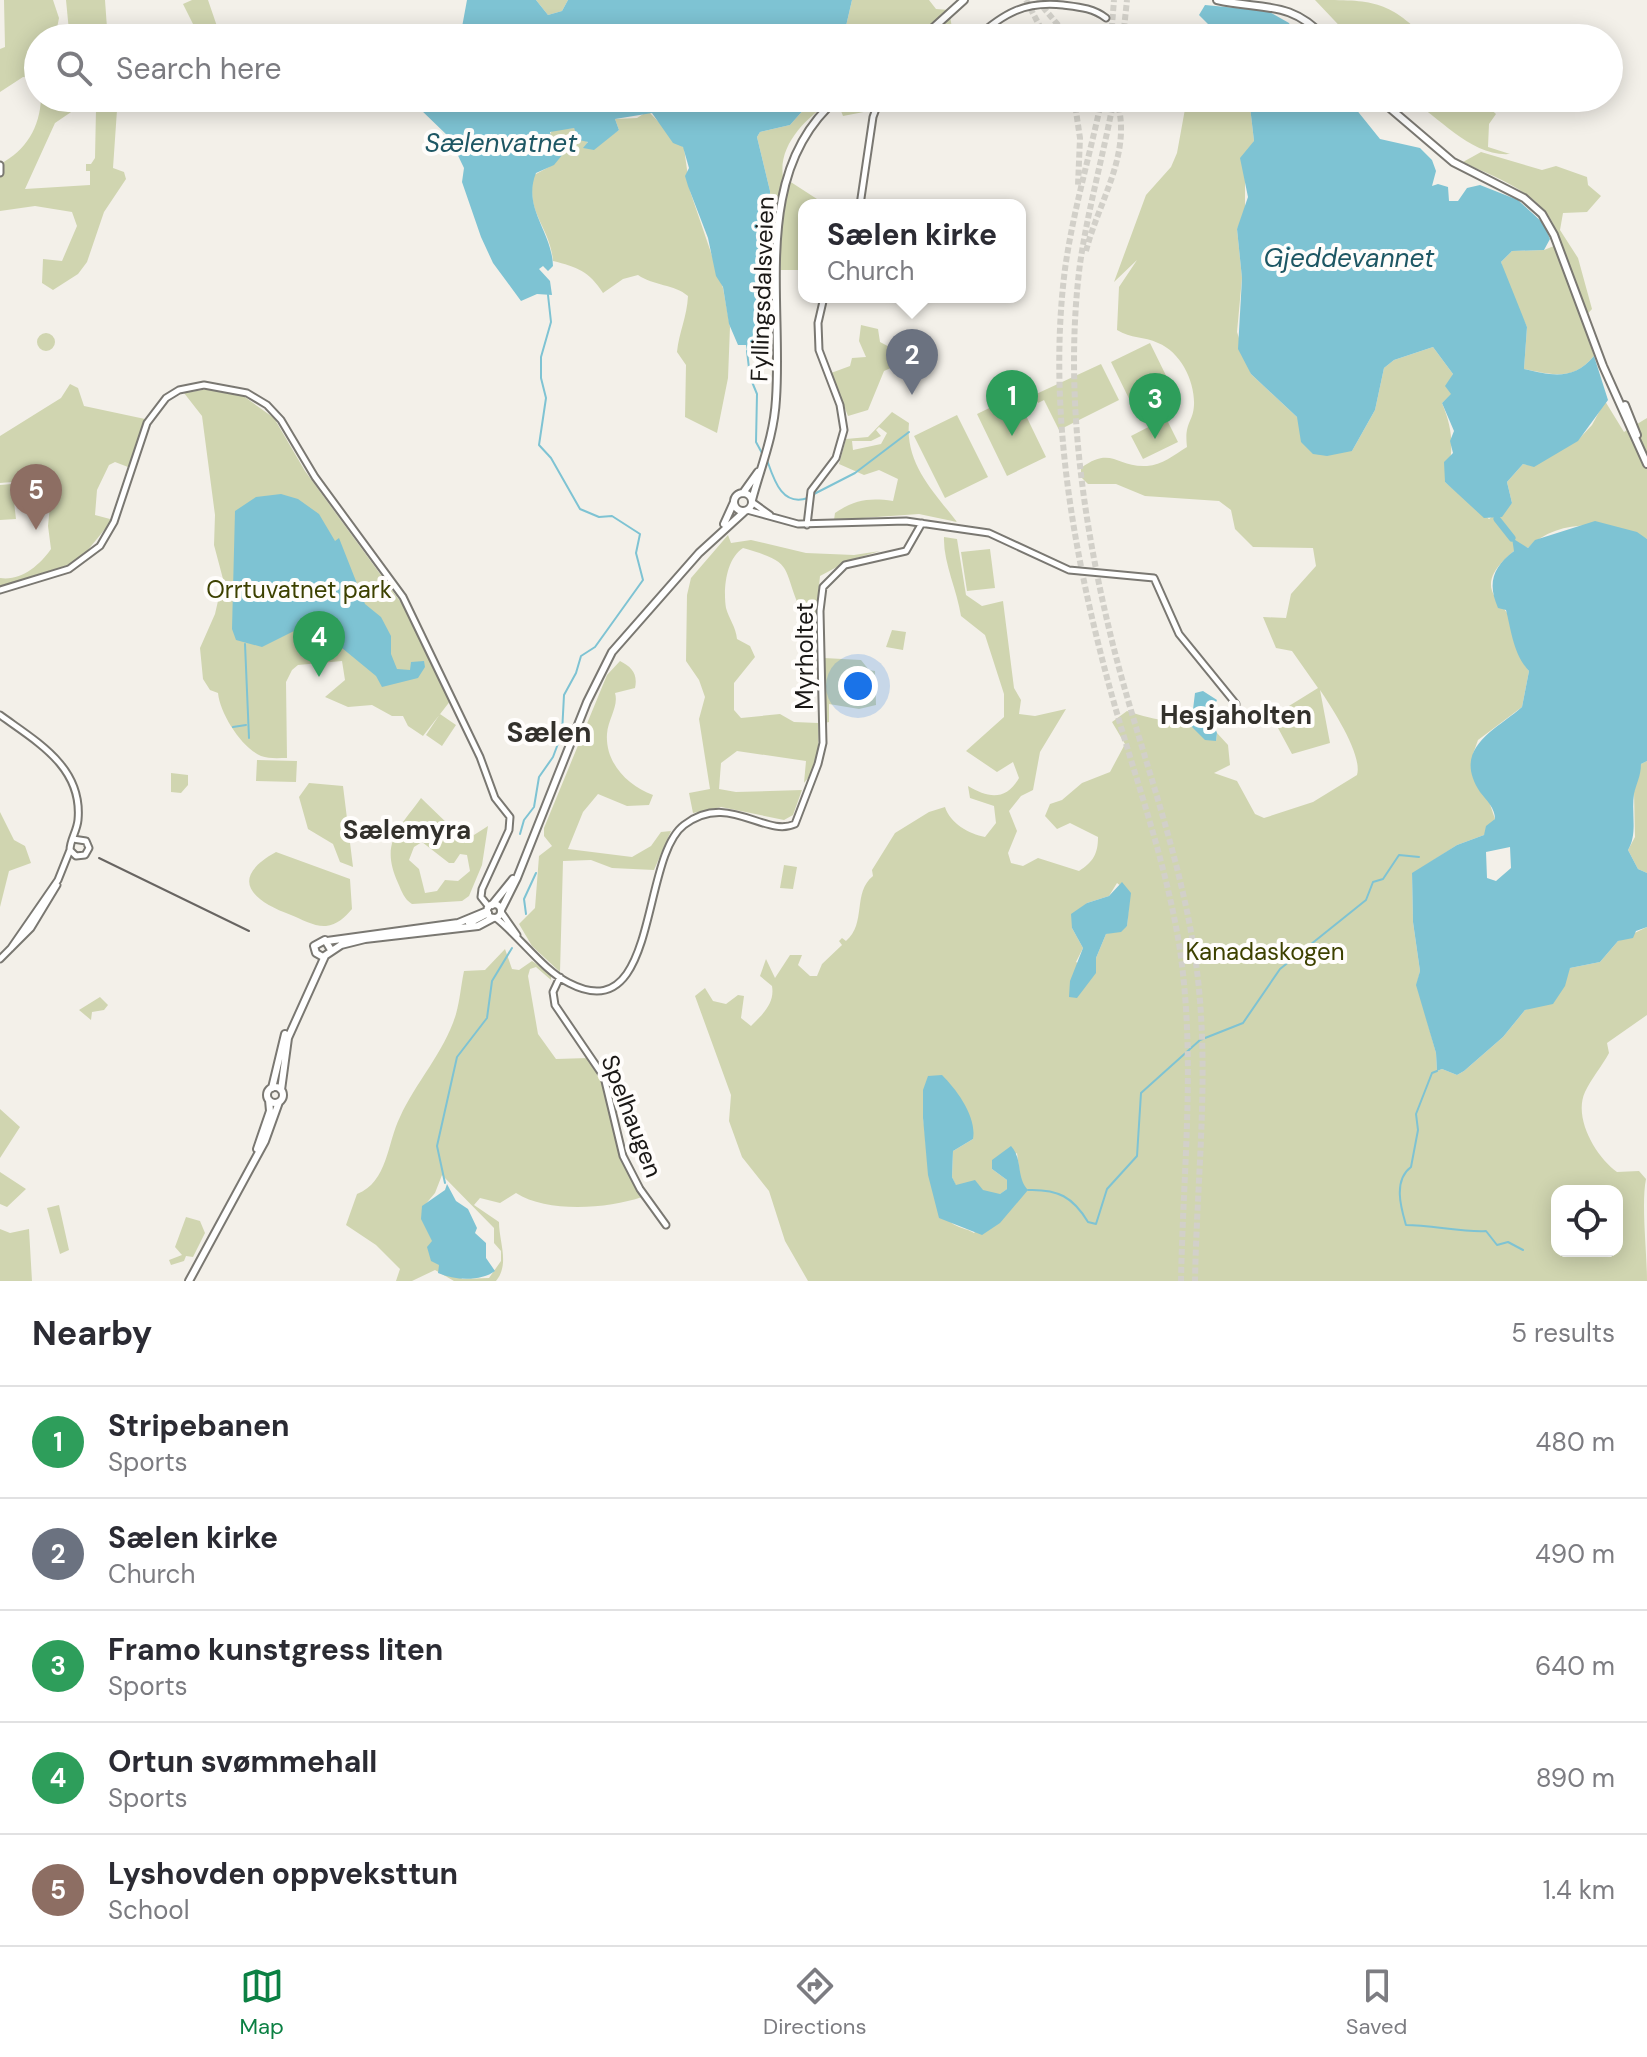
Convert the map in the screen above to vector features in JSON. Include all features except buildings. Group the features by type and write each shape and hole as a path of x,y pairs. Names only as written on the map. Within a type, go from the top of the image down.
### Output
{"main road":[{"path":"937,24 964,0"},
{"path":"1217,0 1279,6 1301,16 1310,24"},
{"path":"993,24 1008,12 1047,2 1088,9 1106,18"},
{"name":"Fyllingsdalsveien","path":"746,510 752,501 768,451 776,399 782,190 798,146 824,112"},
{"path":"861,199 875,112"},
{"path":"1395,112 1464,167 1524,198 1542,214 1554,235 1600,356 1645,461"},
{"path":"0,165 0,173"},
{"path":"807,525 811,491 836,458 844,430 840,405 819,350 818,323 823,303"},
{"path":"0,590 69,569 100,546 114,522 147,423 166,398 179,390 204,385 247,393 267,405 281,420 320,484 403,597 480,757 495,798 509,815 509,830 480,894 493,912 560,977"},
{"name":"Fyllingsdalsveien","path":"734,502 753,482 768,451"},
{"path":"743,493 774,518"},
{"path":"734,502 738,509 807,525 912,522 974,531 1004,537 1069,570 1157,580 1173,625 1236,704 1235,715"},
{"path":"717,534 734,502"},
{"path":"317,955 365,939 478,926 493,912 525,854 590,694 612,652 717,534 746,510"},
{"path":"912,522 913,543"},
{"path":"913,543 926,523"},
{"name":"Myrholtet","path":"560,977 570,984 592,990 618,983 631,971 639,954 665,850 674,834 692,819 708,813 728,812 794,825 823,743 820,601 823,587 845,565 902,554 913,543"},
{"path":"0,715 57,758 71,781 78,809 66,865 42,913 0,959"},
{"path":"66,865 89,848 78,819"},
{"path":"73,839 83,838"},
{"path":"70,850 79,856"},
{"path":"255,1157 270,1111 268,1093 272,1088 283,1039 317,955 315,944 458,923 493,912"},
{"path":"189,1281 265,1141 279,1102 288,1038 328,953 327,941"},
{"name":"Spelhaugen","path":"560,977 553,992 555,1005 601,1072 623,1156 640,1189 666,1225"},
{"path":"272,1088 281,1090"},
{"path":"269,1100 279,1102"}],"green space":[{"path":"4,0 53,0 58,24 24,24 24,77 0,92 0,49 5,47"},
{"path":"66,0 105,0 107,24 68,24"},
{"path":"192,0 208,0 216,24 193,24 183,4"},
{"path":"536,0 568,0 562,11 548,15"},
{"path":"852,0 929,0 936,9 949,10 951,24 846,24"},
{"path":"1315,0 1378,5 1411,24 1338,24"},
{"path":"39,112 71,112 55,123 25,189 90,185 90,171 86,171 86,164 91,164 95,158 96,112 117,112 113,168 124,172 126,179 104,212 87,262 78,274 53,290 42,283 43,259 62,261 77,226 72,212 35,206 0,211 0,164 24,145"},
{"path":"649,112 684,148 690,191 723,288 730,327 728,378 717,433 685,417 686,365 677,352 688,296 638,275 623,279 603,293 582,271 553,261 548,238 535,210 534,175 549,167 562,150 552,145 549,136 553,129 574,128 588,143 604,140 619,130 615,119 637,118"},
{"path":"802,112 817,112 803,124 789,143 783,165 783,177 817,199 798,199 798,270 766,270 770,191 757,137 760,132 790,125"},
{"path":"841,112 864,112 843,116"},
{"name":"Kanadaskogen","path":"1184,112 1251,112 1254,141 1245,180 1245,214 1237,229 1242,278 1237,332 1251,374 1297,417 1352,451 1375,410 1384,368 1394,360 1433,347 1453,374 1449,384 1452,394 1442,403 1451,442 1445,482 1489,519 1512,503 1507,482 1523,464 1534,466 1578,440 1592,425 1605,401 1624,432 1647,418 1647,539 1601,526 1570,527 1540,538 1528,548 1521,545 1493,574 1492,589 1511,620 1519,653 1529,671 1522,707 1478,740 1473,754 1495,819 1484,835 1457,845 1412,874 1413,922 1420,971 1417,984 1436,1053 1437,1071 1442,1069 1457,1075 1464,1071 1503,1037 1525,1010 1536,1006 1570,968 1600,962 1618,941 1647,927 1647,1015 1607,1043 1609,1053 1585,1092 1582,1113 1584,1125 1601,1157 1617,1172 1639,1171 1646,1179 1647,1281 808,1281 785,1241 769,1191 742,1157 729,1121 731,1095 695,996 705,988 713,1001 726,1004 738,995 744,996 741,1018 751,1026 764,1013 772,998 772,986 760,976 766,959 775,978 790,955 802,955 798,965 810,976 817,976 822,964 842,945 839,941 842,938 846,941 852,934 863,891 895,833 929,812 945,807 961,827 985,837 996,823 994,806 970,798 968,786 996,795 1008,791 1019,778 1013,762 997,772 966,751 1004,717 1004,694 985,635 961,616 944,537 957,539 966,595 982,606 1003,601 1014,688 1021,700 1019,714 1035,716 1066,709 1040,752 1033,790 1021,796 1009,811 1017,831 1008,853 1011,863 1023,866 1038,858 1079,871 1091,861 1096,853 1098,837 1070,823 1057,829 1045,816 1050,804 1062,800 1082,783 1110,772 1125,744 1112,722 1127,711 1166,720 1190,716 1191,726 1216,741 1217,733 1228,745 1230,765 1214,773 1237,781 1255,814 1264,818 1313,802 1357,775 1358,766 1351,744 1320,690 1330,743 1292,754 1278,728 1276,714 1318,688 1292,651 1276,648 1263,617 1286,618 1291,594 1316,566 1313,548 1253,547 1235,529 1231,510 1219,501 1145,496 1116,484 1088,484 1081,477 1081,468 1100,458 1147,466 1163,462 1187,447 1194,396 1185,369 1166,347 1117,330 1119,287 1137,260 1114,282 1146,195 1171,167 1177,153","holes":["1117,883 1130,893 1127,926 1106,934 1096,958 1096,973 1076,962 1083,948 1072,928 1087,903 1109,896","923,1118 973,1139 953,1151 952,1177 956,1186 999,1195 1007,1189 1007,1180 992,1169 1017,1153 1021,1183 974,1233 957,1226 939,1207 930,1177"]},
{"path":"1428,112 1494,112 1496,114 1489,124 1488,147 1510,154 1482,149"},
{"path":"1481,152 1542,170 1556,166 1587,177 1588,185 1601,196 1587,212 1563,213 1560,230 1578,258 1592,309 1582,320 1594,356 1571,373 1554,374 1524,369 1527,327 1508,287 1501,262 1512,251 1544,250 1559,244 1555,228 1536,202 1508,183 1463,162"},
{"path":"861,325 878,329 880,342 901,353 902,363 884,371 868,410 848,416 831,373 850,366 852,358 866,357 859,341"},
{"path":"42,333 50,333 55,342 53,349 42,351 37,346 37,338"},
{"path":"1150,343 1179,402 1140,421 1111,362"},
{"path":"1101,364 1119,400 1059,430 1044,400 1038,403 1034,395"},
{"path":"70,384 78,388 84,406 145,419 128,467 115,462 109,465 97,490 95,515 110,519 110,523 78,562 0,586 0,578 15,577 29,571 51,549 48,526 53,474 35,469 26,473 22,484 16,487 12,482 0,483 0,436 61,398"},
{"name":"Orrtuvatnet park","path":"208,389 242,395 274,418 305,471 405,608 451,700 423,736 408,726 403,716 392,716 372,705 348,707 325,697 345,680 342,661 298,665 292,670 286,682 287,758 261,756 247,746 233,729 218,693 210,690 203,679 200,648 215,614 223,579 214,545 215,515 202,416 184,393"},
{"path":"1016,395 1046,457 1007,476 977,414"},
{"path":"892,412 909,423 909,438 917,465 957,522 919,514 834,520 835,513 857,502 893,501 898,479 879,470 864,475 839,464 846,439 868,437","holes":["879,427 887,433 881,444 853,450 852,441 871,441 881,436 876,430"]},
{"path":"957,415 988,477 945,498 914,436"},
{"path":"1166,418 1178,442 1143,459 1131,436"},
{"path":"12,484 16,519 0,520 0,485"},
{"path":"728,535 731,543 751,540 806,553 854,555 880,551 850,560 820,576 816,615 801,611 788,575 772,558 743,548 729,567 726,608 737,639 750,646 755,657 734,683 734,710 741,718 780,714 794,722 818,723 819,738 815,762 804,783 806,761 737,751 721,763 719,789 736,792 802,790 793,815 784,820 721,807 693,813 689,793 710,789 699,719 705,697 699,680 686,661 687,595 691,578"},
{"path":"990,549 995,588 967,591 961,552"},
{"path":"892,630 906,632 903,650 886,647"},
{"path":"824,658 861,660 869,670 875,671 876,705 859,709 829,704 829,722 825,723"},
{"path":"620,661 633,672 635,688 615,693 616,703 608,728 607,745 620,772 635,786 653,795 649,805 627,806 598,794 583,812 568,849 632,857 651,846 661,832 671,831 654,870 612,868 591,860 563,861 560,972 532,946 519,924 535,908 539,856 552,846 544,836 544,828 607,675"},
{"path":"440,714 456,725 442,746 426,735"},
{"path":"257,760 297,761 296,782 256,781"},
{"path":"1647,761 1647,873 1638,869 1628,850 1635,837 1634,791 1641,764"},
{"path":"171,773 188,775 188,785 181,793 171,792"},
{"path":"309,783 343,786 353,867 340,862 333,844 308,829 299,797"},
{"path":"421,798 451,827 461,822 474,835 488,826 482,865 469,896 462,901 412,904 404,895 393,869 391,847 394,838","holes":["422,842 449,863 454,863 460,854 467,855 470,871 458,881 445,880 437,891 425,893 419,869 409,860 414,847"]},
{"path":"0,812 14,840 25,846 31,863 9,871 0,907"},
{"path":"276,852 350,879 352,909 337,922 322,926 265,902 250,888 249,879 261,862"},
{"path":"784,865 797,867 793,889 780,888"},
{"path":"505,949 512,969 519,970 532,961 551,973 551,980 536,967 530,969 528,976 538,1034 556,1059 588,1058 605,1092 624,1162 642,1197 578,1207 544,1204 516,1193 500,1203 480,1198 474,1205 499,1222 503,1260 496,1281 454,1281 435,1270 412,1281 396,1281 400,1269 376,1245 346,1225 357,1194 375,1181 381,1171 400,1117 451,1028 464,971 485,970","holes":["442,1175 494,1228 494,1243 501,1251 501,1261 489,1278 462,1279 424,1206 435,1193"]},
{"path":"100,997 108,1005 104,1010 92,1012 91,1020 79,1010"},
{"path":"0,1109 20,1127 0,1158"},
{"path":"0,1172 26,1189 7,1207 0,1204"},
{"path":"59,1205 69,1250 60,1254 47,1208"},
{"path":"186,1217 200,1221 205,1233 193,1257 186,1256 184,1261 171,1265 169,1260 182,1255 175,1247"},
{"path":"0,1229 10,1233 29,1229 32,1281 0,1281"}],"water":[{"path":"467,0 536,0 548,15 562,11 568,0 852,0 846,24 463,24"},
{"path":"1205,5 1268,11 1290,24 1208,24 1199,15"},
{"name":"Sælenvatnet","path":"423,112 802,112 790,125 760,132 757,137 770,191 769,262 765,283 769,304 767,342 747,351 746,345 738,345 729,324 723,287 716,276 708,238 685,176 689,168 683,147 673,143 652,113 615,119 619,130 594,150 583,148 588,142 579,140 574,128 550,132 552,145 563,154 554,165 536,173 533,197 553,266 548,271 543,266 539,269 550,281 552,295 537,294 521,301 493,263 481,237 462,182 464,168 449,137"},
{"name":"Gjeddevannet","path":"1251,112 1358,112 1380,139 1420,148 1432,160 1436,171 1432,186 1448,187 1449,201 1458,201 1467,188 1480,185 1518,200 1544,224 1550,239 1544,250 1512,251 1501,262 1527,327 1524,369 1571,373 1594,356 1608,400 1578,441 1534,467 1523,464 1507,482 1512,503 1502,517 1484,518 1445,482 1444,462 1453,453 1450,441 1454,431 1442,403 1451,394 1445,386 1453,374 1433,347 1394,360 1384,368 1375,410 1352,451 1327,456 1313,454 1301,442 1297,417 1251,374 1238,349 1242,278 1237,229 1248,197 1240,158 1254,141"},
{"path":"281,494 298,499 319,514 335,541 339,538 365,604 381,617 391,636 391,654 397,669 410,670 411,662 424,661 425,667 418,678 382,687 376,676 342,648 317,616 310,617 300,628 262,647 236,640 232,629 235,511 256,497"},
{"path":"1595,521 1637,532 1647,539 1647,761 1641,764 1634,794 1634,830 1628,850 1638,869 1647,873 1647,927 1636,931 1633,938 1618,941 1600,962 1570,968 1565,986 1553,1004 1525,1010 1503,1037 1457,1075 1442,1069 1437,1071 1436,1053 1416,985 1420,971 1413,922 1412,873 1457,845 1484,835 1486,826 1495,819 1492,808 1472,777 1471,763 1480,742 1522,707 1529,671 1516,649 1506,610 1498,608 1493,591 1494,576 1501,563 1514,551 1512,538 1528,548 1535,540","holes":["1510,847 1511,868 1496,881 1487,878 1486,852"]},
{"path":"1203,691 1217,700 1210,715 1217,733 1216,741 1205,740 1191,726 1195,693"},
{"path":"1122,882 1131,893 1127,926 1121,932 1106,934 1096,958 1096,973 1077,998 1069,997 1070,981 1083,948 1072,928 1071,914 1087,903 1109,896"},
{"path":"942,1075 965,1104 972,1122 973,1139 953,1151 952,1177 956,1185 975,1180 983,1190 1000,1194 1007,1189 1007,1180 992,1169 992,1160 1011,1146 1028,1190 1000,1223 982,1235 939,1218 928,1175 923,1090 928,1076"},
{"path":"447,1184 456,1201 468,1209 477,1228 475,1233 486,1243 486,1258 495,1271 490,1274 468,1279 453,1277 438,1273 439,1265 431,1261 427,1247 432,1241 421,1219 422,1206 445,1190"}],"waterway":[{"path":"520,834 524,820 534,807 539,777 553,757 562,733 564,695 581,656 595,647 643,580 636,553 640,534 612,516 599,517 580,509 551,458 539,445 546,398 541,378 541,357 551,322 548,295"},
{"path":"747,351 750,377 757,394 756,442 763,455"},
{"path":"814,494 855,473 909,432"},
{"path":"767,460 776,483 785,495 799,500 808,498"},
{"path":"1497,519 1512,538"},
{"path":"245,644 249,738"},
{"path":"233,727 246,725"},
{"path":"1028,1190 1064,1196 1077,1206 1088,1222 1096,1224 1107,1189 1137,1156 1141,1093 1200,1040 1243,1023 1280,969 1366,900 1373,882 1383,879 1399,855 1419,857"},
{"path":"526,914 524,899 536,873"},
{"path":"445,1183 437,1146 457,1057 487,1018 492,981 512,948"},
{"path":"1437,1071 1432,1073 1416,1114 1418,1130 1411,1167 1405,1173 1400,1188 1406,1225 1486,1231 1497,1245 1508,1242 1523,1250"}],"tunnel":[{"path":"1026,0 1039,24"},
{"path":"1037,0 1057,24"},
{"path":"1112,24 1114,0"},
{"path":"1124,24 1127,0"},
{"path":"1076,112 1080,138 1078,185"},
{"path":"1099,112 1065,269 1060,319 1061,420 1073,522 1093,621 1114,705 1165,878 1180,950 1188,1074 1181,1281"},
{"path":"1111,112 1080,264 1074,358 1075,406 1084,501 1101,595 1122,680 1179,876 1195,956 1203,1078 1195,1281"},
{"path":"1086,251 1118,156 1121,137 1119,112"}],"tram line":[{"path":"99,858 249,931"}],"place":[{"name":"Sælen kirke","path":"912,395"},
{"name":"Stripebanen","path":"1012,436"},
{"name":"Framo kunstgress liten","path":"1155,439"},
{"name":"Lyshovden oppveksttun","path":"36,530"},
{"name":"Ortun svømmehall","path":"319,677"}],"district":[{"name":"Hesjaholten","path":"1236,715"},
{"name":"Sælen","path":"549,732"},
{"name":"Sælemyra","path":"407,830"}]}
